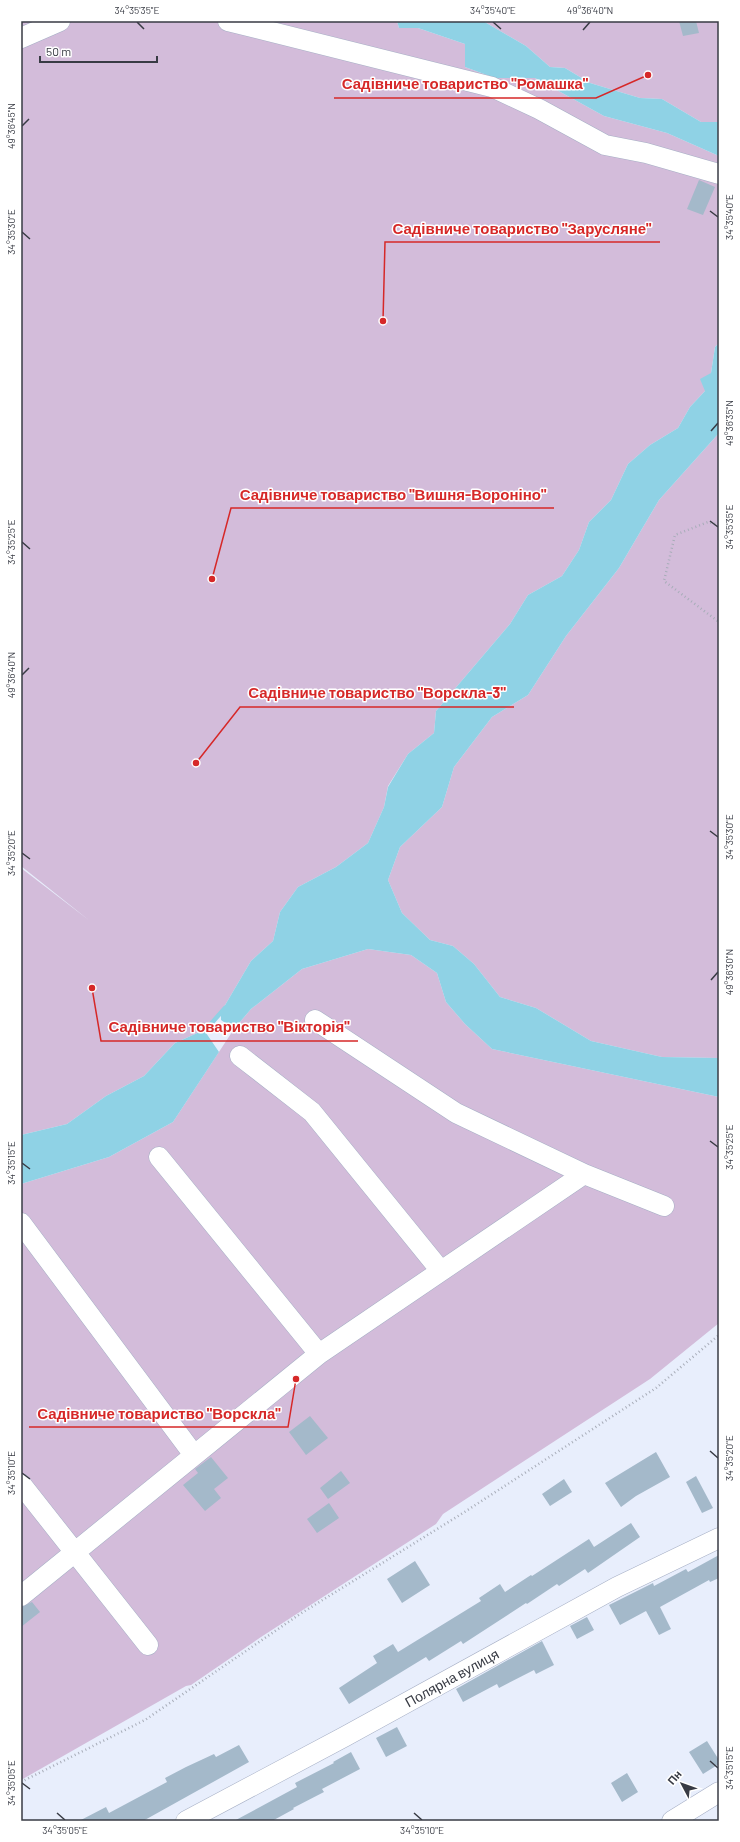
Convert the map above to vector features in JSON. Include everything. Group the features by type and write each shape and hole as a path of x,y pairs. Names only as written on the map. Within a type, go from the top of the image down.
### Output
{"street":[{"path":"21,38 60,21"},
{"path":"228,21 492,87 539,109 605,145 646,153 719,174"},
{"path":"315,1020 456,1112 584,1174 664,1206"},
{"path":"240,1056 312,1112 441,1271"},
{"path":"159,1157 319,1354"},
{"path":"21,1596 319,1354 584,1174"},
{"path":"21,1223 194,1455"},
{"path":"21,1484 148,1645"},
{"name":"Полярна вулиця","path":"186,1821 344,1737 617,1586 719,1538"},
{"path":"672,1821 719,1792"}],"path":[{"path":"719,525 708,522 675,535 664,581 719,622"},
{"path":"21,1782 145,1720 300,1614 463,1513 656,1388 719,1335"}],"shaded area":[{"path":"21,21 397,21 399,28 418,28 465,44 465,67 495,78 535,78 604,116 667,133 719,156 719,343 715,347 711,373 705,391 690,407 678,428 650,445 628,464 611,500 589,522 579,550 562,576 528,595 510,624 436,711 434,733 408,754 388,786 384,807 368,843 336,867 298,887 280,912 273,941 251,961 221,1012 204,1030 175,1043 144,1076 106,1096 67,1124 21,1135 21,868 90,921 21,866"},
{"path":"483,21 719,21 719,122 701,122 662,99 640,98 590,83 565,68 550,67 526,46"},
{"path":"719,433 719,1058 662,1057 591,1041 536,1008 500,997 474,964 453,946 430,940 402,913 388,880 400,847 442,807 454,767 492,717 528,695 566,636 619,568 659,500"},
{"path":"368,949 411,955 437,973 446,1002 465,1024 492,1049 719,1097 719,1323 650,1379 443,1514 436,1524 261,1637 191,1685 186,1686 21,1780 21,1184 109,1157 173,1122 234,1029 251,1009 302,969"}],"water":[{"path":"397,21 483,21 526,46 550,67 565,68 590,83 640,98 662,99 701,122 719,122 719,156 667,133 604,116 535,78 495,78 465,67 465,44 418,28 399,28"},
{"path":"719,343 719,433 659,500 619,568 566,636 528,695 492,717 454,767 442,807 400,847 388,880 402,913 430,940 453,946 474,964 500,997 536,1008 591,1041 662,1057 719,1058 719,1097 492,1049 465,1024 446,1002 437,973 411,955 368,949 302,969 251,1009 234,1029 221,1020 221,1012 251,961 273,941 280,912 298,887 336,867 368,843 384,807 388,787 408,754 434,733 436,711 510,624 528,595 562,576 579,550 589,522 611,500 628,464 650,445 678,428 690,407 705,391 700,379 711,373 715,347"},
{"path":"204,1030 219,1052 173,1122 109,1157 21,1184 21,1135 67,1124 106,1096 144,1076 175,1043"}],"building":[{"path":"679,21 696,21 699,33 683,36"},
{"path":"699,180 715,187 703,215 687,209"},
{"path":"310,1416 328,1438 306,1455 289,1432"},
{"path":"656,1452 670,1477 636,1496 621,1507 605,1483"},
{"path":"211,1457 228,1478 214,1489 221,1498 205,1511 183,1485 198,1473 195,1469"},
{"path":"341,1471 350,1483 328,1499 320,1488"},
{"path":"696,1476 713,1508 702,1513 686,1482"},
{"path":"564,1479 572,1492 550,1506 542,1494"},
{"path":"329,1503 339,1518 317,1533 307,1519"},
{"path":"631,1523 640,1537 588,1573 585,1569 559,1586 557,1584 463,1644 461,1641 429,1661 426,1657 349,1704 339,1688 377,1663 373,1656 393,1644 398,1652 481,1601 479,1598 500,1584 505,1592 589,1539 594,1547"},
{"path":"719,1555 719,1578 710,1582 709,1580 660,1607 671,1629 659,1635 646,1611 620,1625 609,1605 653,1583 654,1586 686,1569 688,1572"},
{"path":"415,1561 430,1585 402,1603 387,1579"},
{"path":"32,1602 40,1612 21,1627 21,1607"},
{"path":"587,1617 594,1630 577,1639 570,1626"},
{"path":"542,1641 554,1665 536,1674 534,1670 499,1688 497,1684 463,1702 456,1689"},
{"path":"397,1727 407,1746 386,1757 376,1738"},
{"path":"707,1741 719,1760 719,1764 703,1774 689,1752"},
{"path":"239,1745 249,1762 143,1821 79,1821 106,1807 109,1813 167,1782 165,1778 186,1767 214,1754 216,1757"},
{"path":"351,1752 360,1769 322,1789 324,1792 272,1821 234,1821 297,1787 295,1783 334,1763 333,1762"},
{"path":"627,1773 638,1792 622,1802 611,1783"}],"waterway":[{"path":"201,1035 225,1008"}],"place":[{"name":"Садівниче товариство \"Ромашка\"","path":"648,75"},
{"name":"Садівниче товариство \"Зарусляне\"","path":"383,321"},
{"name":"Садівниче товариство \"Вишня-Вороніно\"","path":"212,579"},
{"name":"Садівниче товариство \"Ворскла-3\"","path":"196,763"},
{"name":"Садівниче товариство \"Вікторія\"","path":"92,988"},
{"name":"Садівниче товариство \"Ворскла\"","path":"296,1379"}]}
